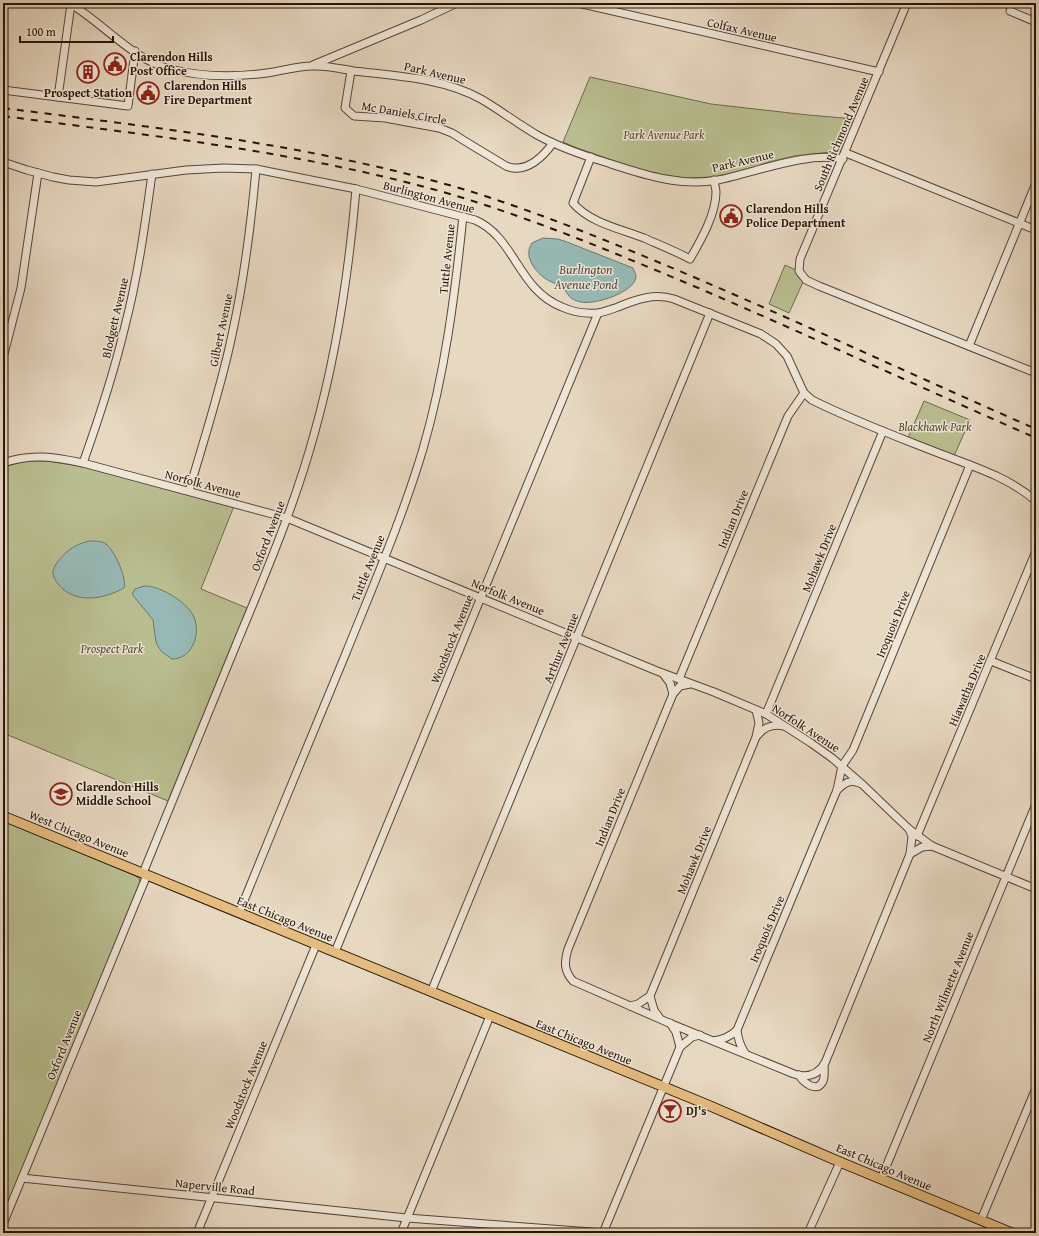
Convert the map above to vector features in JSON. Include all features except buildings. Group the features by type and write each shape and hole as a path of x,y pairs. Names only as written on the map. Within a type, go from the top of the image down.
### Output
{"main road":[{"name":"West Chicago Avenue","path":"3,816 145,874"},
{"name":"East Chicago Avenue","path":"145,874 1010,1232"}],"street":[{"path":"313,66 457,3"},
{"name":"Colfax Avenue","path":"578,3 879,72"},
{"name":"South Richmond Avenue","path":"907,3 800,259 799,267 801,274 810,282 818,286 969,346"},
{"path":"58,97 70,4"},
{"name":"Park Avenue","path":"70,4 135,52 169,69 210,74 254,74 313,66 408,78 458,88 481,99 537,135 553,143 658,179 691,182 714,180 807,159 844,156"},
{"path":"1010,11 1036,22"},
{"path":"3,90 128,106 135,52"},
{"name":"Mc Daniels Circle","path":"351,71 345,108 354,116 385,118 439,128 452,133 513,169 523,168 531,164 545,154 553,143"},
{"path":"844,156 1036,230"},
{"path":"591,157 573,202 580,211 600,221 645,238 690,259 701,240 715,207 716,192 714,180"},
{"name":"Burlington Avenue","path":"3,162 38,173 69,180 96,182 205,168 256,169 356,189 463,216 484,224 494,232 532,286 546,300 568,310 598,313 636,300 658,296 674,299 760,334 781,349 790,362 804,393"},
{"name":"Gilbert Avenue","path":"189,491 218,394 232,335 246,259 256,169"},
{"path":"3,358 21,288 38,173"},
{"name":"Blodgett Avenue","path":"83,463 107,392 125,326 140,258 152,174"},
{"path":"1036,183 969,346 1036,373"},
{"name":"Oxford Avenue","path":"3,1224 275,552 287,518 315,432 333,358 346,282 356,189"},
{"name":"Tuttle Avenue","path":"238,913 385,558 423,449 438,391 452,315 463,216"},
{"name":"Woodstock Avenue","path":"335,952 598,313"},
{"name":"Arthur Avenue","path":"431,992 710,313"},
{"path":"804,393 812,400 883,431 1000,477 1019,487 1036,501"},
{"name":"Indian Drive","path":"679,679 788,416 804,393"},
{"name":"Mohawk Drive","path":"766,714 883,431"},
{"name":"Norfolk Avenue","path":"3,463 14,459 39,456 56,457 287,518 766,714 811,743 842,766 909,829 932,846 960,859 1036,889"},
{"name":"Iroquois Drive","path":"737,1030 837,790 842,766 852,750 970,465"},
{"name":"Hiawatha Drive","path":"917,836 1036,551"},
{"path":"991,661 1036,679"},
{"path":"663,673 670,683 673,694"},
{"path":"673,694 680,686 690,684"},
{"name":"Indian Drive","path":"630,1006 577,984 566,972 565,962 568,949 673,694"},
{"name":"Mohawk Drive","path":"650,996 756,737 759,723 756,710"},
{"path":"756,737 760,732 773,725 785,726"},
{"path":"837,790 846,782 854,781 863,785"},
{"name":"North Wilmette Avenue","path":"881,1179 1036,804"},
{"path":"630,1006 799,1075 811,1075 818,1072 825,1063 910,854 912,836 909,829"},
{"path":"910,854 922,847 932,846"},
{"name":"Woodstock Avenue","path":"197,1233 316,944"},
{"path":"630,1006 638,1004 650,996 654,1010 661,1019"},
{"path":"401,1233 490,1016"},
{"path":"669,1023 676,1032 680,1047"},
{"path":"714,1041 724,1039 732,1035 737,1030"},
{"path":"737,1030 740,1046 746,1054"},
{"path":"604,1233 662,1087 680,1047 692,1037 700,1035"},
{"path":"799,1075 808,1085 813,1087 818,1086 824,1080 825,1063"},
{"path":"981,1220 1036,1088"},
{"path":"808,1233 840,1162"},
{"name":"Naperville Road","path":"22,1178 406,1218 604,1233"}],"green space":[{"name":"Park Avenue Park","path":"590,77 711,104 856,119 843,149 840,151 794,156 769,162 743,171 715,177 684,178 654,174 563,142"},
{"path":"785,265 796,270 798,277 803,282 789,313 769,304"},
{"name":"Blackhawk Park","path":"924,401 970,420 954,456 908,438"},
{"name":"Prospect Park","path":"26,461 48,461 79,466 234,506 201,589 247,608 168,801 3,733 3,467"},
{"path":"3,821 134,875 139,878 140,882 3,1216"}],"water":[{"name":"Burlington Avenue Pond","path":"543,238 558,239 567,242 633,268 636,277 634,283 621,293 604,300 595,302 581,302 573,299 565,290 543,277 531,263 529,255 530,247 532,243"},
{"path":"90,541 103,542 113,553 124,578 124,588 108,595 90,598 73,595 65,591 58,584 53,573 55,566 65,554 73,548 81,543"},
{"path":"144,586 158,589 174,597 188,608 195,620 195,640 189,651 179,658 172,659 159,648 156,642 153,620 132,594 135,589"}],"railway":[{"path":"3,108 178,131 294,150 409,174 495,199 610,242 696,278 1036,429"},
{"path":"3,116 172,138 284,156 395,179 450,194 543,225 666,274 1036,438"}],"place":[{"name":"Clarendon Hills Post Office","path":"115,64"},
{"name":"Prospect Station","path":"88,72"},
{"name":"Clarendon Hills Fire Department","path":"148,93"},
{"name":"Clarendon Hills Police Department","path":"731,216"},
{"name":"Clarendon Hills Middle School","path":"61,794"},
{"name":"DJ's","path":"670,1111"}]}
